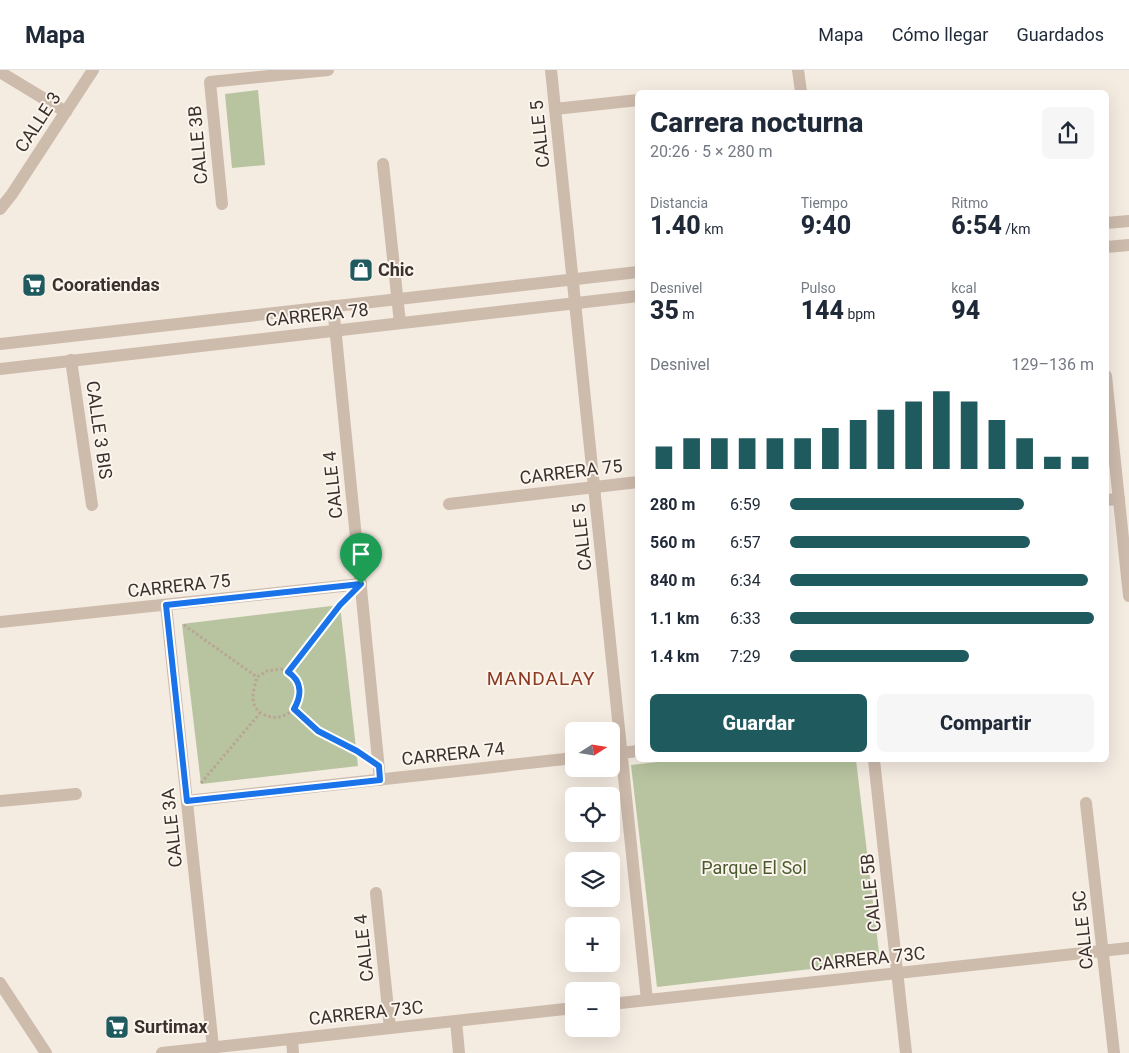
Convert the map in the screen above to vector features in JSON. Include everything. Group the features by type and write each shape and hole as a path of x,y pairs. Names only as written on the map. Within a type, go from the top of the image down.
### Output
{"street":[{"name":"CALLE 3","path":"0,217 12,194 93,70"},
{"name":"CALLE 3B","path":"222,204 210,82 328,70"},
{"name":"CALLE 5","path":"551,70 594,487 613,722"},
{"path":"798,70 801,90"},
{"path":"0,72 66,112"},
{"path":"555,109 635,100"},
{"path":"383,164 400,323"},
{"name":"CALLE 3","path":"0,208 12,194"},
{"path":"1109,223 1129,221"},
{"path":"1109,247 1129,245"},
{"name":"CARRERA 78","path":"0,344 635,272"},
{"name":"CARRERA 78","path":"0,369 635,296"},
{"name":"CALLE 4","path":"333,306 380,780"},
{"name":"CALLE 3 BIS","path":"71,360 92,505"},
{"path":"1109,429 1113,500 1129,596"},
{"name":"CARRERA 75","path":"448,504 635,482"},
{"name":"CARRERA 75","path":"0,622 361,584"},
{"name":"CALLE 3A","path":"166,605 213,1047"},
{"path":"620,753 635,751"},
{"name":"CARRERA 74","path":"187,801 565,759"},
{"name":"CALLE 5B","path":"874,762 906,1053"},
{"name":"CALLE 5","path":"619,778 647,1000"},
{"path":"0,801 76,794"},
{"name":"CALLE 5C","path":"1086,803 1114,1053"},
{"name":"CALLE 4","path":"376,893 390,1028"},
{"name":"CARRERA 73C","path":"620,1003 1129,948"},
{"path":"0,983 46,1053"},
{"name":"CARRERA 73C","path":"162,1053 565,1009"},
{"path":"456,1021 459,1053"},
{"path":"292,1039 293,1053"}],"path":[{"path":"288,672 340,605 361,584"},
{"path":"166,605 182,624 257,677"},
{"path":"281,669 294,676 299,685 300,699 294,709 283,716 268,716 260,713 254,705 257,677 267,671 281,669"},
{"path":"294,709 318,731 357,751 379,766"},
{"path":"187,801 260,713"}],"green space":[{"path":"258,90 265,165 232,168 225,94"},
{"path":"340,605 358,766 201,784 182,624"},
{"name":"Parque El Sol","path":"657,762 856,762 880,961 657,987 631,765"}],"place":[{"name":"Chic","path":"361,270"},
{"name":"Cooratiendas","path":"34,285"},
{"name":"Surtimax","path":"117,1027"}],"district":[{"name":"MANDALAY","path":"541,678"}],"route":[{"path":"361,584 340,605 288,672 294,676 299,685 300,699 294,709 318,731 357,751 379,766 380,780 187,801 166,605 361,584"}]}
